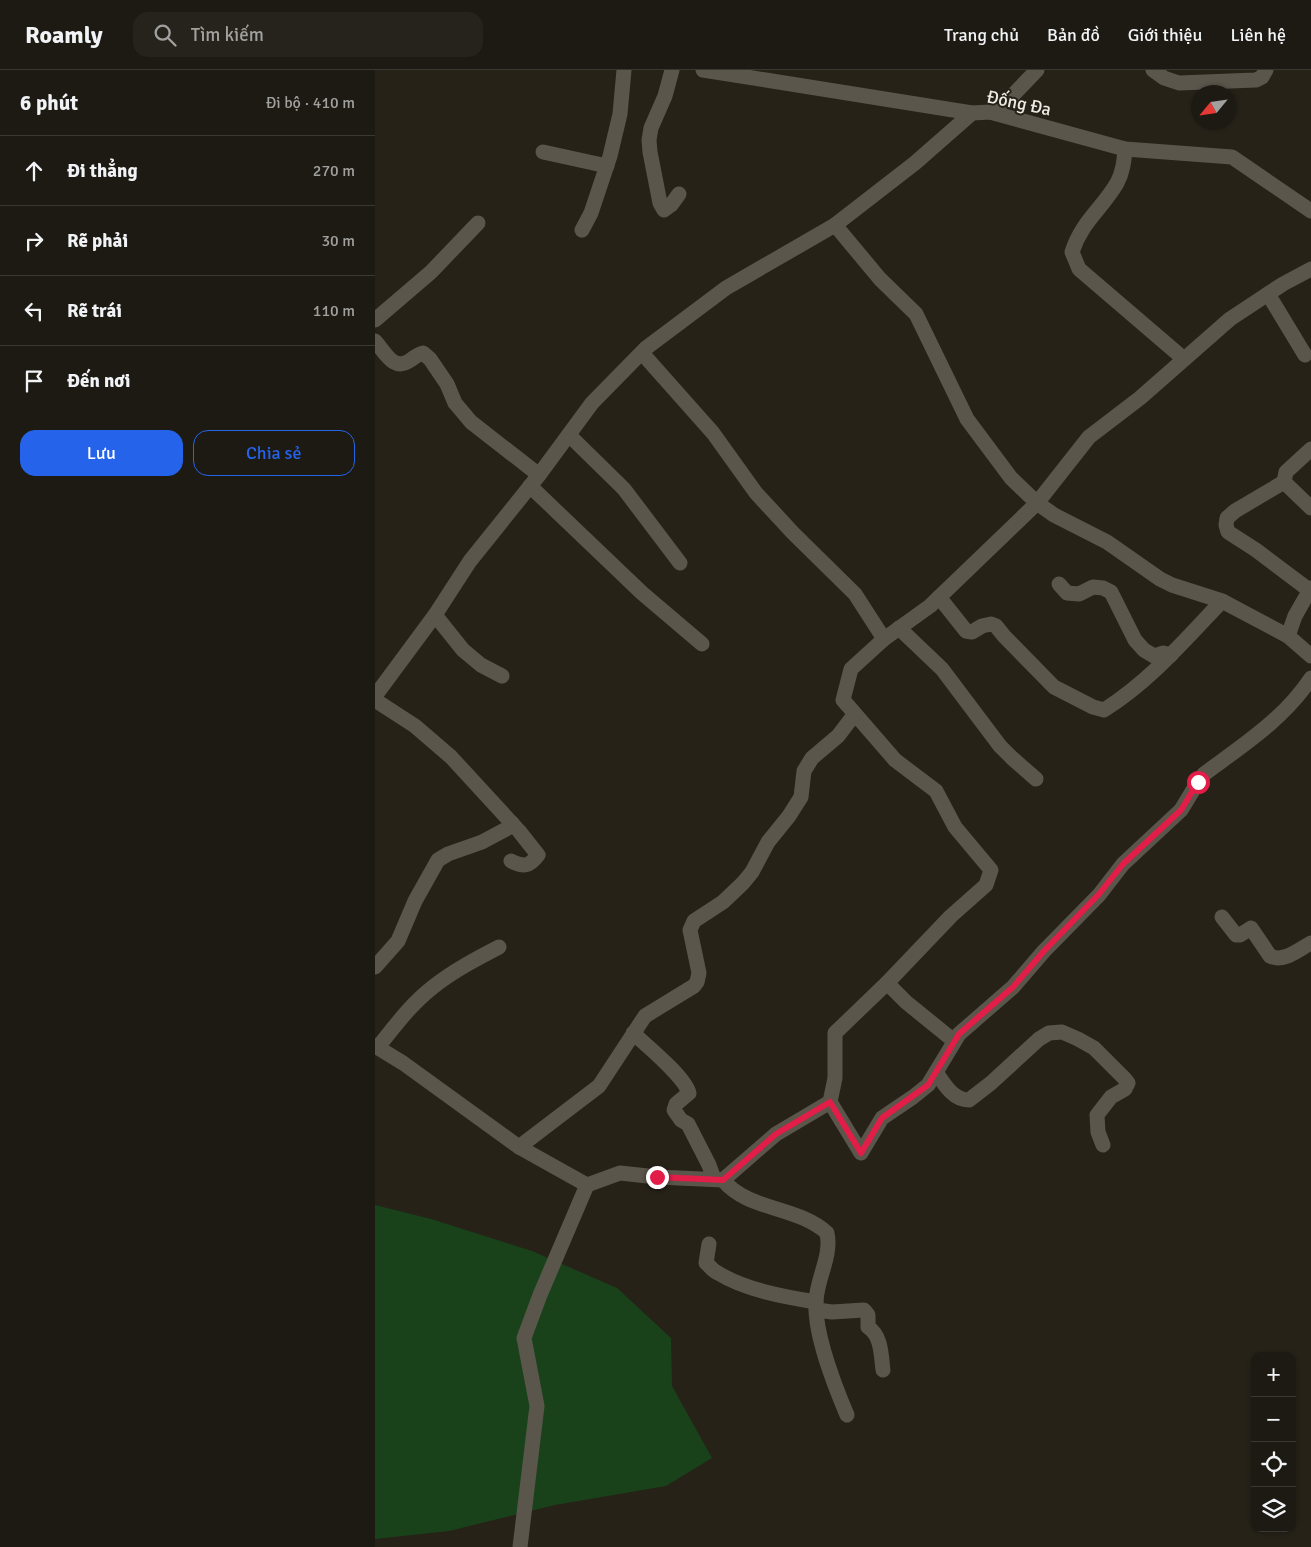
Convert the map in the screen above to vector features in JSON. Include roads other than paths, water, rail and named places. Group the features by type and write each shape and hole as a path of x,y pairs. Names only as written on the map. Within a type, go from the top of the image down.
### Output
{"street":[{"path":"582,230 591,214 607,166 620,114 624,70"},
{"path":"672,70 665,96 651,128 649,140 660,203 664,210 671,205 679,194"},
{"name":"Đống Đa","path":"703,70 972,113 990,112 1125,149 1232,157 1311,211"},
{"path":"990,112 1013,95 1037,70"},
{"path":"1153,70 1171,81 1189,83 1256,80 1262,77 1266,70"},
{"path":"511,861 522,866 532,863 538,856 529,842 512,823 435,741 375,698 435,615 470,561 535,481 592,403 642,353 727,288 835,226 915,163 972,113"},
{"path":"1125,149 1124,165 1117,183 1079,232 1072,252 1079,269 1184,359"},
{"path":"543,152 607,166"},
{"path":"375,320 431,272 478,223"},
{"path":"835,226 880,279 916,314 967,419 1011,478 1037,503 1054,515 1107,542 1160,579 1172,585 1222,600 1289,636 1311,656"},
{"path":"1309,275 1268,294 1230,319 1140,398 1089,437 1037,503 930,606 884,638 851,669 843,700 895,760 936,791 955,826 991,870 986,885 951,916 887,983 835,1033 835,1078 830,1102 861,1153 882,1118 928,1085 959,1034 1013,987 1044,951 1099,894 1123,864 1181,810 1204,774 1267,727 1296,698 1311,678"},
{"path":"1268,294 1305,355"},
{"path":"375,341 392,361 397,364 402,364 423,352 447,384 455,403 471,422 535,481 642,593 702,644"},
{"path":"642,353 713,433 756,493 793,533 855,594 884,638"},
{"path":"569,435 624,489 680,563"},
{"path":"1289,636 1295,616 1310,589 1228,532 1226,525 1227,518 1235,511 1284,482 1286,472 1311,449"},
{"path":"1284,482 1311,508"},
{"path":"1059,584 1067,593 1079,594 1093,587 1103,588 1111,592 1135,640 1144,650 1154,656 1163,653 1171,654"},
{"path":"939,597 966,631 972,632 981,626 991,624 996,626 1054,687 1083,700 1093,707 1104,710 1139,685 1222,600"},
{"path":"435,615 463,650 481,665 502,676"},
{"path":"899,628 942,669 1000,746 1036,779"},
{"path":"519,1146 599,1086 645,1016 688,990 697,982 699,973 690,930 694,921 723,902 752,872 769,842 801,797 804,771 812,758 838,736 854,714"},
{"path":"375,967 398,941 415,901 438,860 481,842 510,827 512,823"},
{"path":"1222,917 1236,935 1240,935 1251,928 1270,956 1274,958 1283,958 1311,943"},
{"path":"499,947 456,971 433,987 405,1013 377,1046 519,1146 587,1184"},
{"path":"887,983 954,1041"},
{"path":"936,1072 946,1087 956,1096 963,1100 969,1100 991,1083 1039,1038 1049,1033 1062,1032 1094,1048 1128,1083 1125,1088 1111,1097 1097,1115 1098,1132 1103,1145"},
{"path":"633,1034 667,1065 687,1087 689,1093 676,1104 674,1110 681,1120 688,1124 709,1165 719,1179 731,1189 757,1203 806,1219 827,1233 829,1247 816,1306 818,1325 831,1375 847,1415"},
{"path":"520,1547 537,1406 524,1338 587,1184 620,1172 657,1177 719,1179 776,1134 830,1102"},
{"path":"709,1244 706,1263 717,1273 741,1284 832,1312 864,1310 868,1315 868,1327 874,1331 879,1342 883,1370"}]}
